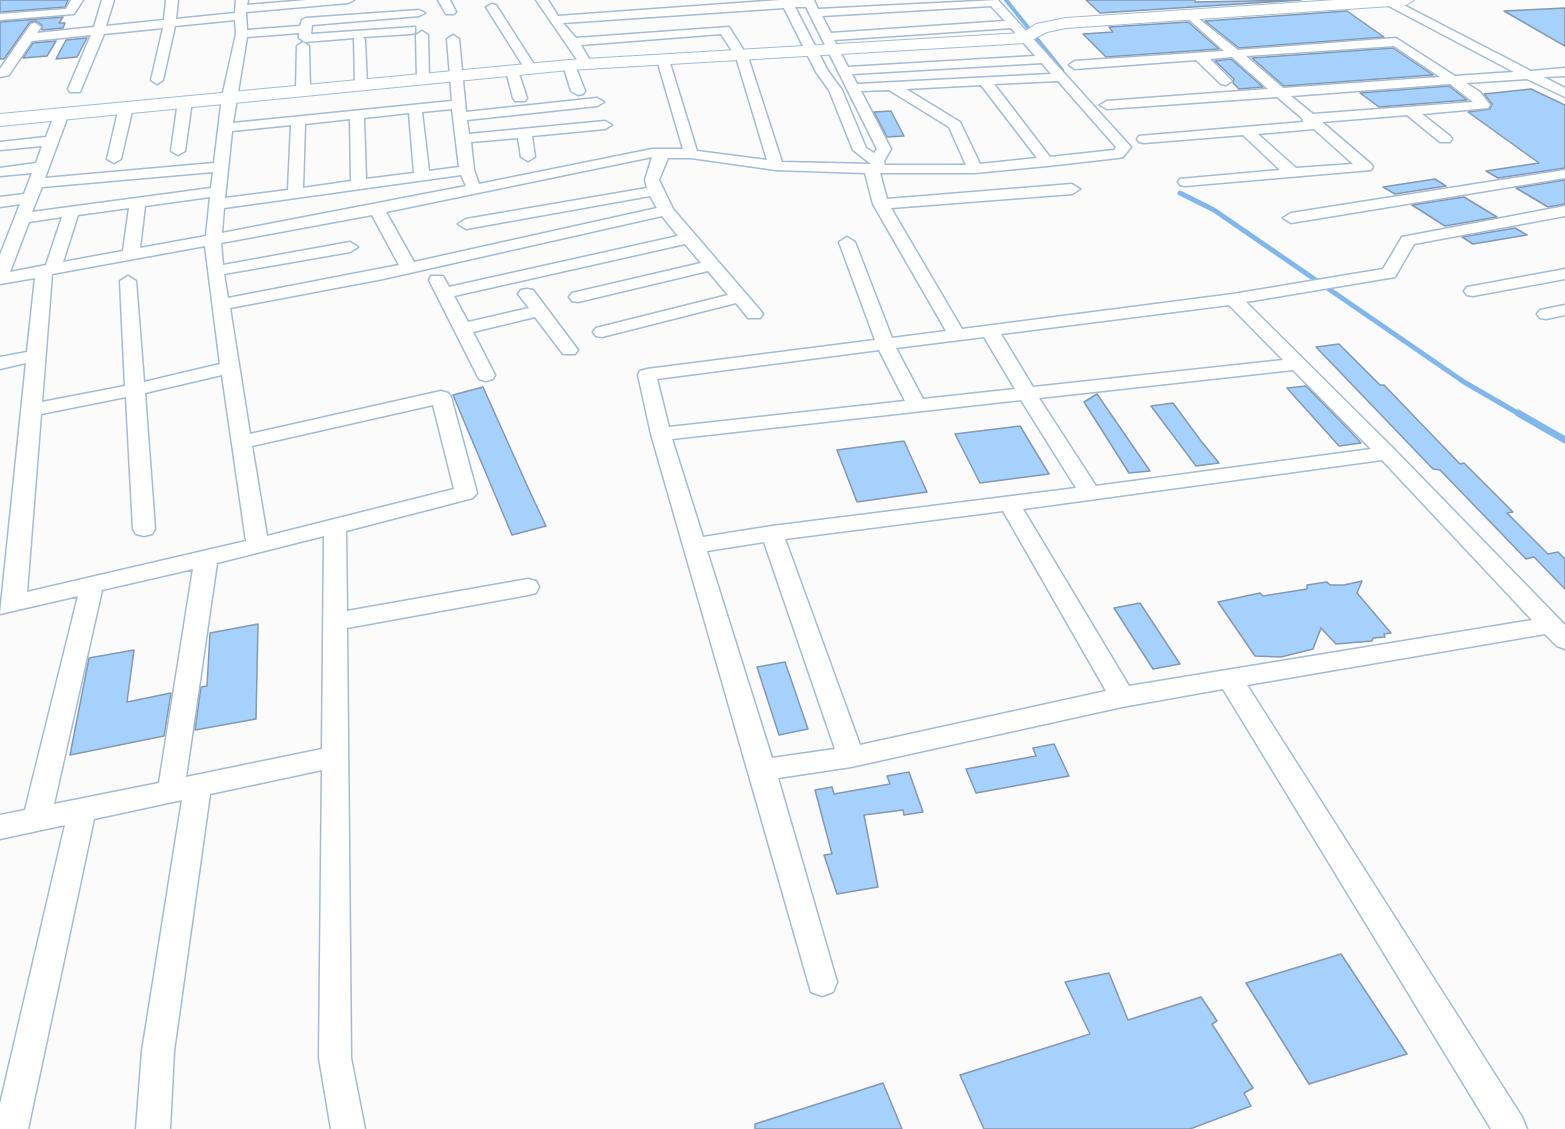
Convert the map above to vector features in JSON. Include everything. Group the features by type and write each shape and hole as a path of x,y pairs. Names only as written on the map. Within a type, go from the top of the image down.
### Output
{"street":[{"path":"20,15 30,0"},
{"path":"0,17 70,12 77,0"},
{"path":"75,89 99,31 108,0"},
{"path":"158,80 171,22 172,0"},
{"path":"27,38 171,22 241,8 348,0"},
{"path":"444,0 450,12"},
{"path":"542,0 554,20 573,42 578,65 578,91"},
{"path":"659,0 665,12"},
{"path":"0,120 531,69 742,57 812,51 830,44 1028,32 1066,23 1322,2 1406,0"},
{"path":"0,278 213,241 635,155 663,152 691,154 776,166 975,169 1110,156 1118,154 1124,147 1045,59 1028,32 992,1 933,3 903,8 887,4 811,5 787,2 554,20"},
{"path":"1387,1 1565,93"},
{"path":"787,2 835,90 860,150 876,166"},
{"path":"491,4 531,69"},
{"path":"811,5 884,149 876,166 881,204 957,335"},
{"path":"241,8 242,34 229,97 213,241 220,305 258,546"},
{"path":"903,8 924,38"},
{"path":"708,9 742,57 776,166"},
{"path":"0,73 5,72 44,14"},
{"path":"419,14 306,22 305,39 417,32 423,79"},
{"path":"1185,182 1366,166 1312,122 1282,93 1189,14"},
{"path":"242,34 305,29"},
{"path":"573,42 725,30"},
{"path":"830,44 907,46 924,38"},
{"path":"453,39 459,110 467,170 473,189"},
{"path":"359,40 361,85"},
{"path":"1075,64 1396,42 1475,95 1483,105 1410,111 1247,131 1144,139"},
{"path":"303,46 303,90"},
{"path":"907,46 927,84"},
{"path":"1198,55 1226,81"},
{"path":"843,71 1045,59"},
{"path":"663,60 691,154"},
{"path":"512,71 520,98"},
{"path":"1107,105 1565,72"},
{"path":"853,88 1062,77"},
{"path":"985,82 1047,162"},
{"path":"892,86 955,125 975,169"},
{"path":"178,151 185,101"},
{"path":"225,128 415,108 459,110 597,102"},
{"path":"114,159 126,107"},
{"path":"415,108 422,176"},
{"path":"1410,111 1445,138"},
{"path":"0,278 62,113"},
{"path":"357,114 359,185"},
{"path":"295,193 298,120"},
{"path":"463,139 605,125"},
{"path":"578,128 582,146"},
{"path":"1247,131 1292,173"},
{"path":"524,133 528,157"},
{"path":"0,146 52,141"},
{"path":"663,152 652,180 655,191 666,210 754,314"},
{"path":"0,172 42,167"},
{"path":"36,183 220,167"},
{"path":"0,231 72,211 138,202 295,193 467,170"},
{"path":"1291,218 1565,174"},
{"path":"881,204 1072,189"},
{"path":"466,224 655,191"},
{"path":"0,202 30,198"},
{"path":"131,255 138,202"},
{"path":"377,209 409,268"},
{"path":"220,305 429,264 666,210"},
{"path":"72,211 49,269 36,356 7,605 206,559 466,493 441,397 242,442"},
{"path":"822,982 762,770 661,434 647,375 1233,299 1389,273 1408,240 1565,211"},
{"path":"444,293 689,238"},
{"path":"847,242 885,344 917,406"},
{"path":"215,271 350,247"},
{"path":"429,264 486,375"},
{"path":"578,297 712,265"},
{"path":"1473,291 1565,274"},
{"path":"128,281 144,529"},
{"path":"527,294 569,350"},
{"path":"602,332 740,297"},
{"path":"1233,299 1387,453 1558,632"},
{"path":"1545,314 1565,310"},
{"path":"462,329 540,311"},
{"path":"990,331 1090,493"},
{"path":"0,363 36,356"},
{"path":"661,434 1296,364"},
{"path":"31,410 135,390 230,367"},
{"path":"694,546 772,533 1387,453"},
{"path":"1009,503 1122,697"},
{"path":"335,526 335,1058 348,1129"},
{"path":"772,533 851,757"},
{"path":"153,1129 158,1051 206,559"},
{"path":"37,819 92,585"},
{"path":"335,622 528,587"},
{"path":"762,770 851,757 1122,697 1230,679 1558,632"},
{"path":"1230,679 1510,1129"},
{"path":"0,827 335,757"},
{"path":"11,1129 82,810"}],"building":[{"path":"0,0 68,0 65,7 0,12"},
{"path":"1086,0 1195,0 1195,2 1301,0 1100,13"},
{"path":"1565,8 1565,46 1504,11"},
{"path":"1347,11 1384,37 1239,48 1205,21"},
{"path":"63,17 59,23 65,23 63,28 42,30 42,25 36,21 30,22 4,59 0,59 0,22"},
{"path":"1188,22 1219,49 1106,57 1083,34 1113,32 1109,27"},
{"path":"87,38 77,57 56,59 66,40"},
{"path":"56,41 47,56 23,58 33,43"},
{"path":"1393,48 1433,75 1284,86 1252,58"},
{"path":"1231,59 1263,87 1239,89 1233,83 1234,79 1215,61"},
{"path":"1449,86 1467,100 1379,107 1360,93"},
{"path":"1531,89 1565,105 1565,168 1498,178 1486,171 1539,163 1468,112 1490,109 1492,104 1484,94"},
{"path":"891,111 904,136 887,137 874,112"},
{"path":"1435,179 1446,186 1395,194 1383,187"},
{"path":"1565,180 1565,204 1548,207 1516,188"},
{"path":"1464,197 1497,217 1445,226 1412,205"},
{"path":"1515,228 1527,235 1473,244 1462,237"},
{"path":"1339,344 1380,385 1384,385 1460,464 1464,463 1513,512 1507,513 1548,554 1558,552 1565,559 1565,589 1534,557 1526,559 1440,470 1433,469 1316,347"},
{"path":"1306,386 1361,443 1339,446 1287,388"},
{"path":"483,387 546,526 512,535 453,395"},
{"path":"1097,394 1150,471 1129,473 1084,402"},
{"path":"1173,403 1219,463 1196,466 1151,406"},
{"path":"1020,426 1049,474 980,483 955,434"},
{"path":"904,441 927,492 857,502 837,450"},
{"path":"1362,581 1357,593 1391,633 1384,634 1385,637 1373,638 1372,641 1336,644 1321,628 1313,649 1281,657 1255,656 1218,602 1260,593 1263,596 1307,589 1307,585 1327,582 1330,585 1344,585"},
{"path":"1140,603 1180,664 1153,669 1114,608"},
{"path":"258,624 256,719 195,730 201,687 207,686 210,633"},
{"path":"134,650 127,702 171,693 164,736 70,755 89,658"},
{"path":"785,662 808,729 779,735 757,667"},
{"path":"1054,744 1069,776 976,793 966,769 1036,756 1033,748"},
{"path":"909,772 923,812 904,815 903,810 864,815 878,887 837,894 824,855 832,854 815,790 832,787 834,794 890,784 887,776"},
{"path":"1341,954 1407,1054 1309,1084 1246,983"},
{"path":"1109,973 1128,1020 1201,997 1217,1021 1212,1024 1253,1088 1244,1093 1251,1106 1190,1129 984,1129 960,1075 1090,1034 1065,982"},
{"path":"883,1083 902,1129 755,1129 755,1124"}],"waterway":[{"path":"1006,0 1062,70"},
{"path":"1180,193 1214,210 1464,382 1521,415"},
{"path":"1518,413 1565,440"}]}
